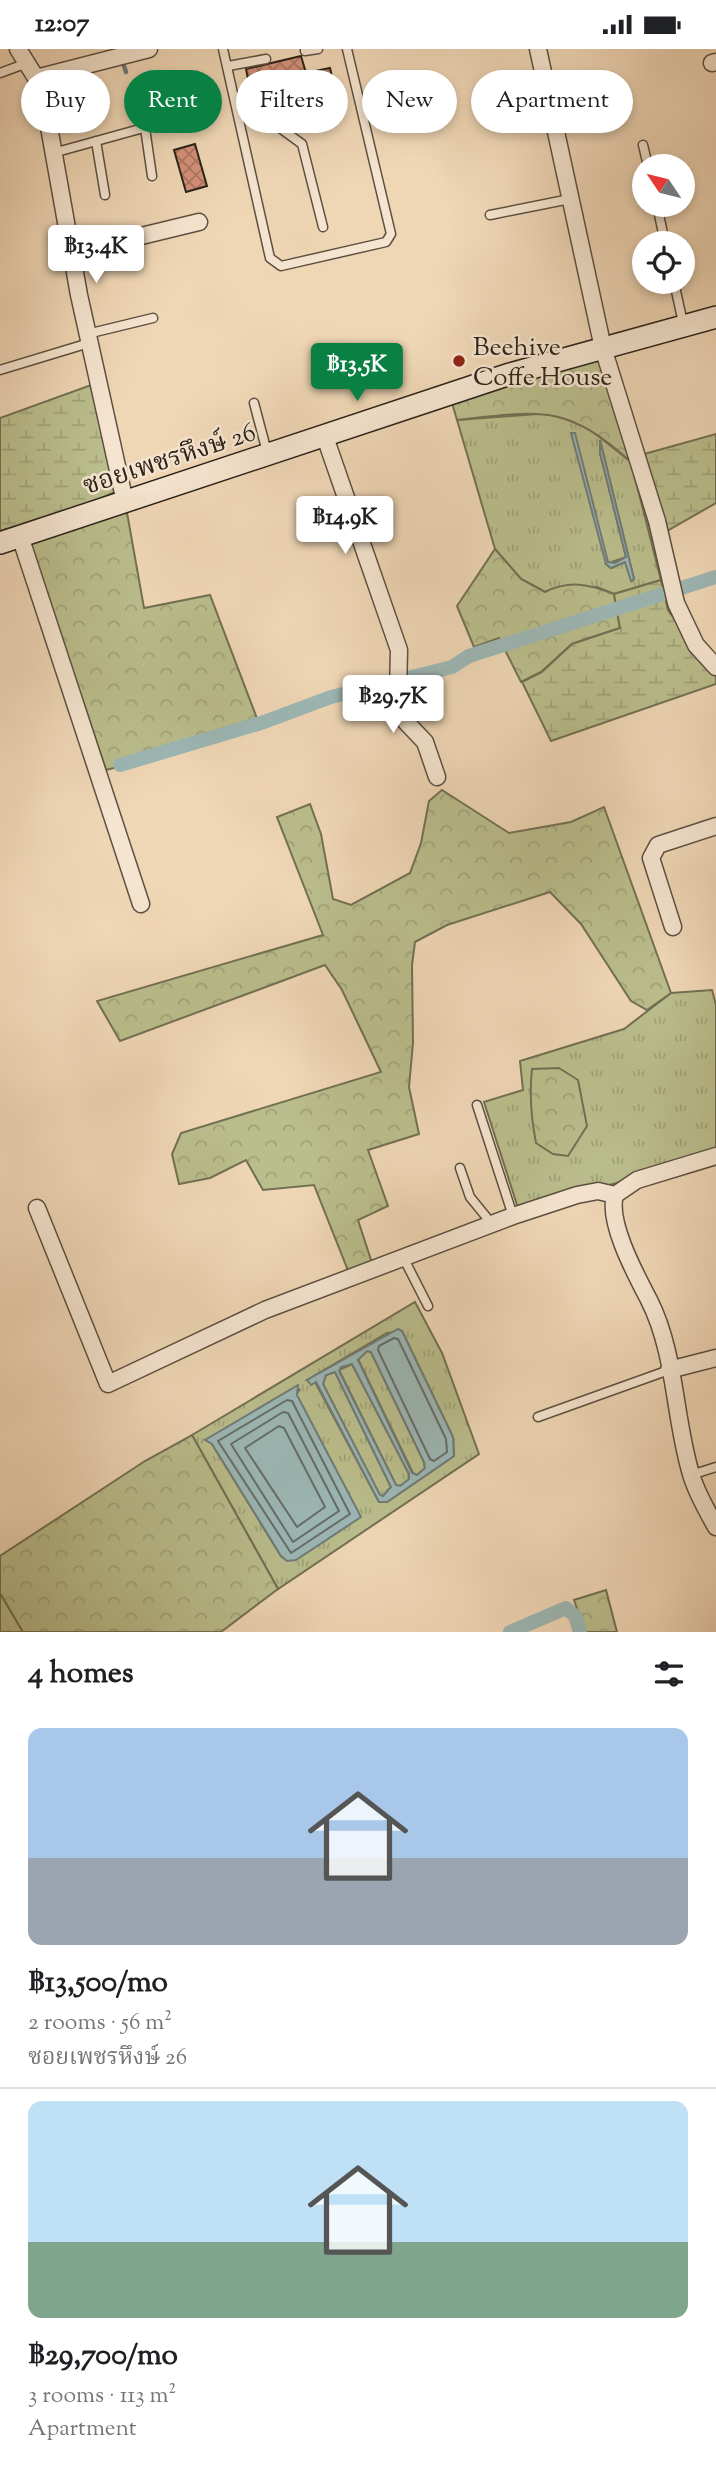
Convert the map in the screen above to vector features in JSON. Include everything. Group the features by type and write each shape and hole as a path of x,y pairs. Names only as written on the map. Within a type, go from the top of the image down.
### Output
{"street":[{"path":"68,70 149,49"},
{"path":"538,49 603,348 657,521 676,603 696,645 716,667"},
{"path":"50,133 88,338 125,502"},
{"path":"71,253 199,222"},
{"name":"ซอยเพชรหึงษ์ 26","path":"10,539 325,437 451,393 716,317"},
{"path":"325,437 399,650 398,675 406,722 425,742 437,777"},
{"path":"10,539 141,904"},
{"path":"673,927 651,858 653,851 658,845 716,826"},
{"path":"716,1156 637,1180 615,1195 612,1206 615,1222 650,1303 669,1370 691,1475 716,1527"},
{"path":"37,1208 108,1384 265,1310 403,1257 513,1216 598,1191 615,1195"},
{"path":"669,1370 716,1358"}],"lane":[{"path":"223,49 236,103"},
{"path":"305,51 318,49"},
{"path":"243,133 270,258 277,265 386,242 390,234 347,49"},
{"path":"0,73 23,56"},
{"path":"228,66 266,59"},
{"path":"53,153 126,133"},
{"path":"146,133 152,176"},
{"path":"287,133 302,144 323,227"},
{"path":"96,141 105,195"},
{"path":"643,145 645,154"},
{"path":"490,215 570,199"},
{"path":"677,294 684,326"},
{"path":"0,370 88,338 153,319"},
{"path":"254,403 268,455"},
{"path":"477,1105 513,1216"},
{"path":"460,1168 470,1197 492,1224"},
{"path":"403,1257 428,1306"},
{"path":"538,1417 669,1370"},
{"path":"691,1475 716,1467"}],"green space":[{"path":"599,357 631,462 588,429 551,415 510,414 457,420 452,403"},
{"path":"91,385 117,491 93,502 0,531 0,418"},
{"path":"551,413 588,428 631,462 661,580 614,594 597,587 545,592 521,579 495,549 457,420","holes":["601,444 634,579 632,581 625,562 611,568 606,564 626,557 600,453"]},
{"path":"716,434 716,503 653,539 630,458"},
{"path":"126,507 144,608 210,595 261,729 106,770 29,540"},
{"path":"495,549 521,579 545,592 562,586 579,585 614,594 620,628 572,644 541,672 521,682 499,638 474,647 457,606"},
{"path":"661,580 668,610 716,677 716,684 551,741 522,682 542,672 572,644 620,628 614,594"},
{"path":"442,790 509,833 571,822 604,807 671,993 647,1010 631,1001 581,924 550,892 447,925 415,942 412,965 413,1043 409,1087 419,1134 368,1150 388,1206 358,1220 372,1263 349,1273 314,1185 263,1190 246,1160 210,1178 179,1184 172,1154 181,1133 381,1072 342,990 325,965 120,1041 97,1001 323,935 277,817 310,804 321,834 333,899 351,905 410,873 421,843 429,801"},
{"path":"712,990 716,1005 716,1150 621,1182 518,1208 484,1102 523,1090 520,1061 624,1029 671,993"},
{"path":"559,1068 578,1080 587,1126 568,1156 553,1154 536,1143 532,1115 532,1069"},
{"path":"415,1302 442,1353 479,1454 278,1589 192,1435","holes":["402,1331 453,1437 454,1456 387,1502 379,1502 315,1382 307,1380 387,1333","300,1389 296,1395 357,1512 287,1560 281,1556 212,1444"]},
{"path":"367,1351 371,1352 424,1462 425,1468 417,1475 413,1473 358,1359"},
{"path":"352,1364 409,1474 410,1479 400,1486 396,1485 339,1370"},
{"path":"335,1372 391,1487 383,1496 380,1496 323,1384 326,1375"},
{"path":"192,1435 278,1589 221,1632 23,1632 0,1593 0,1556 145,1461"},
{"path":"606,1590 617,1632 585,1632 574,1600"},
{"path":"0,1593 23,1632 0,1632"}],"water":[{"path":"571,433 575,433 608,562 615,563 626,557 600,453 600,440 634,579 631,581 625,562 611,568 606,564"},
{"path":"398,1329 402,1331 453,1437 454,1456 387,1502 379,1502 316,1382 311,1385 307,1380","holes":["367,1351 371,1352 424,1462 425,1468 417,1475 412,1473 358,1360","352,1364 409,1474 409,1479 400,1486 396,1485 339,1371 341,1367","335,1372 391,1487 383,1496 380,1495 323,1384 326,1375"]},
{"path":"298,1385 297,1395 361,1517 296,1560 287,1561 281,1556 212,1444 205,1440"}],"building":[{"path":"301,56 305,70 246,70"},
{"path":"195,144 207,186 186,192 174,150"}],"waterway":[{"path":"122,60 125,70"},
{"path":"120,765 264,722 331,697 452,667 469,656 716,577"},
{"path":"510,1632 566,1608 575,1616 580,1632"}],"place":[{"name":"Beehive Coffe House","path":"459,361"}]}
